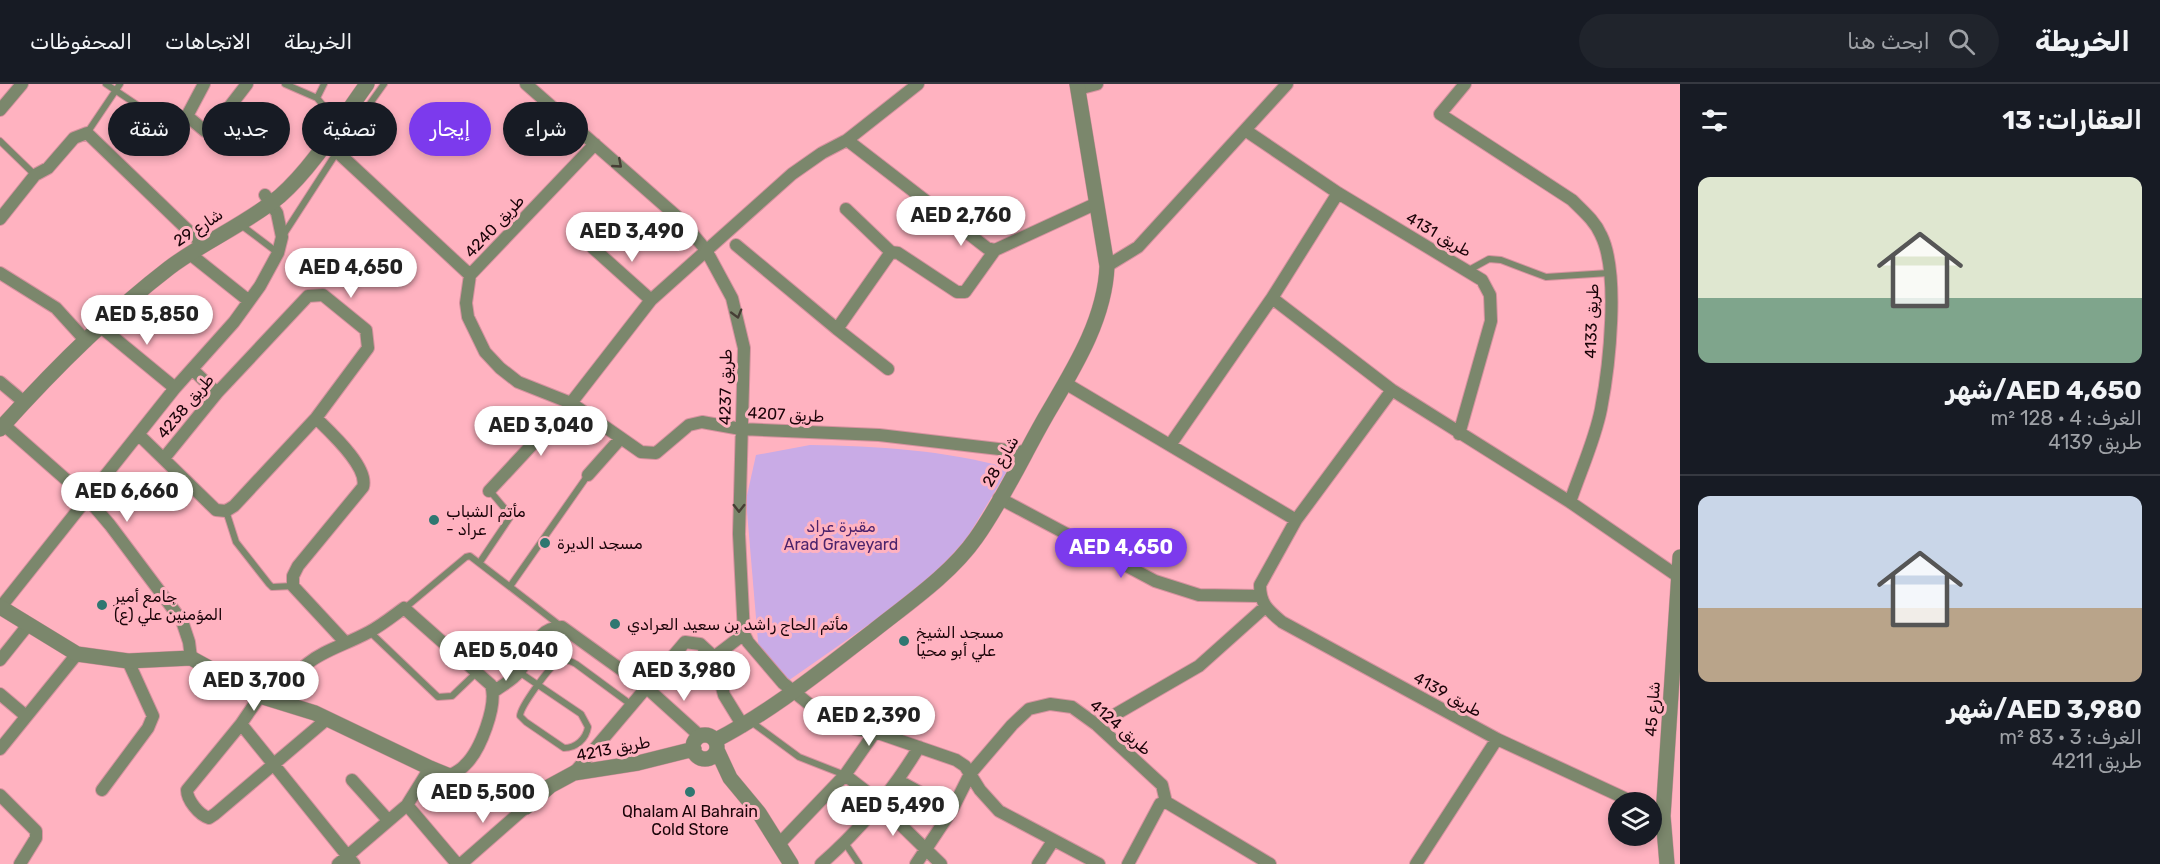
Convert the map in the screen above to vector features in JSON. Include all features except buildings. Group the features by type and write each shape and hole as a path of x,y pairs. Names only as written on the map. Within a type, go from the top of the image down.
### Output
{"street":[{"path":"0,110 22,84"},
{"path":"204,84 187,116 205,131 210,132 248,84"},
{"name":"شارع 29","path":"346,102 356,84"},
{"name":"شارع 29","path":"351,102 367,84"},
{"name":"طريق 4237","path":"526,84 681,220 706,250 724,282 738,316 744,348 740,534 744,634"},
{"path":"489,491 571,404 651,300 792,174 847,140 918,84"},
{"path":"1078,87 1097,84"},
{"path":"1107,266 1138,247 1287,84"},
{"name":"طريق 4133","path":"1461,85 1440,114 1572,200 1590,217 1602,237 1612,302 1601,411 1570,502"},
{"name":"شارع 28","path":"706,747 747,724 793,692 931,586 976,539 1065,383 1101,310 1107,266 1095,204 1078,87"},
{"name":"طريق 4131","path":"1245,130 1338,193 1469,270 1482,280 1490,295 1491,321 1459,434"},
{"path":"0,219 35,175 48,168 74,138 87,133 196,238"},
{"path":"847,140 987,248 995,250"},
{"name":"طريق 4240","path":"571,404 518,382 485,352 468,317 466,303 470,275 594,144"},
{"name":"شارع 29","path":"1,424 22,399 150,273 196,238 287,189 310,156"},
{"path":"344,156 470,275"},
{"path":"1170,446 1272,298 1338,193"},
{"path":"268,199 279,219 282,237 278,253 249,301 193,370 175,388 0,607 77,654 128,661 191,658 260,696 327,718 430,768 526,807"},
{"name":"شارع 29","path":"84,338 151,283 238,223 268,199"},
{"path":"846,209 891,252 898,253 957,292 964,292 995,250 1095,204"},
{"path":"736,245 888,369"},
{"path":"593,248 651,300"},
{"path":"837,329 891,252"},
{"path":"190,254 249,301"},
{"path":"0,273 56,308 84,338"},
{"name":"طريق 4238","path":"139,435 165,457 216,510 226,512 316,418 368,348 369,340 366,330 323,295 316,294 301,301 217,393 165,457"},
{"path":"1272,298 1392,390 1570,502 1679,577"},
{"path":"100,327 175,388"},
{"path":"193,370 217,393"},
{"path":"0,382 22,399"},
{"path":"1065,383 1296,520"},
{"path":"1262,602 1260,585 1296,520 1392,390"},
{"name":"طريق 4207","path":"571,404 620,439 641,452 649,454 663,448 695,423 741,429 879,435 1025,452"},
{"path":"316,418 363,472 365,480 363,487 298,566 293,576 293,586 345,642"},
{"path":"1,424 87,498 155,583 182,621 189,642 191,658"},
{"path":"588,475 620,439"},
{"path":"999,498 1155,580 1199,595 1262,602"},
{"name":"شارع 45","path":"1659,792 1678,615 1680,556"},
{"path":"1097,725 1199,666 1262,602"},
{"name":"طريق 4139","path":"1262,602 1282,622 1497,739 1612,792"},
{"path":"282,702 293,679 313,658 369,632 404,608 491,685 494,692 492,711 475,751 466,765 449,776"},
{"path":"0,660 28,625"},
{"path":"494,692 519,672 535,641 543,632 562,627 648,689 706,747 720,774 730,778 759,813 791,864"},
{"path":"714,657 744,634 756,652 793,692 825,717 855,729 875,732 956,760 999,811 1099,864"},
{"path":"574,773 686,642 700,644 714,657 724,695 747,724"},
{"path":"0,749 77,654"},
{"path":"102,790 148,728 153,716 128,661"},
{"path":"0,694 26,716"},
{"path":"260,696 241,724 187,790 190,800 204,816 209,818 327,718"},
{"name":"طريق 4124","path":"916,864 952,810 970,774 1012,724 1029,709 1050,704 1072,707 1097,725 1162,784 1163,803"},
{"path":"241,724 275,763 346,861 407,805 430,768"},
{"path":"779,844 845,775 875,732"},
{"path":"1416,864 1497,739"},
{"name":"طريق 4213","path":"459,864 550,786 574,773 638,763 706,747"},
{"path":"821,864 845,843 879,804 898,781 919,747"},
{"path":"845,775 927,848 941,864"},
{"path":"352,780 388,820"},
{"path":"898,781 952,810"},
{"path":"0,795 30,822 36,831 36,838 20,864"},
{"path":"1128,864 1163,803 1270,864"},
{"path":"407,805 459,864"},
{"name":"شارع 45","path":"1662,837 1668,864"},
{"path":"1038,864 1053,841"}],"lane":[{"path":"106,84 133,102"},
{"path":"87,133 120,84"},
{"path":"285,84 317,98 321,102"},
{"path":"317,98 324,84"},
{"path":"371,102 384,84"},
{"path":"0,141 35,175"},
{"path":"282,237 336,156"},
{"path":"238,223 278,253"},
{"path":"1469,270 1489,259 1501,260 1546,277 1609,273"},
{"path":"510,585 588,475"},
{"path":"480,562 509,519 510,512 489,491"},
{"path":"226,512 236,542 268,584 272,587 293,586"},
{"path":"404,608 466,557 480,562 562,627"},
{"path":"369,632 438,697 452,696 476,673"},
{"path":"588,727 580,743 564,748 522,720 521,707 553,665 567,660 576,664 633,706"},
{"path":"519,672 582,714 588,727 603,739"},
{"path":"747,724 799,757 845,775"},
{"path":"845,843 859,864"}],"green space":[{"name":"مقبرة عراد Arad Graveyard","path":"810,445 910,450 960,457 1009,468 967,538 924,586 785,683 759,653 746,500 756,455"}],"place":[{"name":"مأتم الشباب - عراد","path":"434,520"},
{"name":"مسجد الديرة","path":"545,543"},
{"name":"جامع أمير المؤمنين علي (ع)","path":"102,605"},
{"name":"مأتم الحاج راشد بن سعيد العرادي","path":"615,624"},
{"name":"مسجد الشيخ علي أبو محيا","path":"904,641"},
{"name":"Qhalam Al Bahrain Cold Store","path":"690,792"}]}
